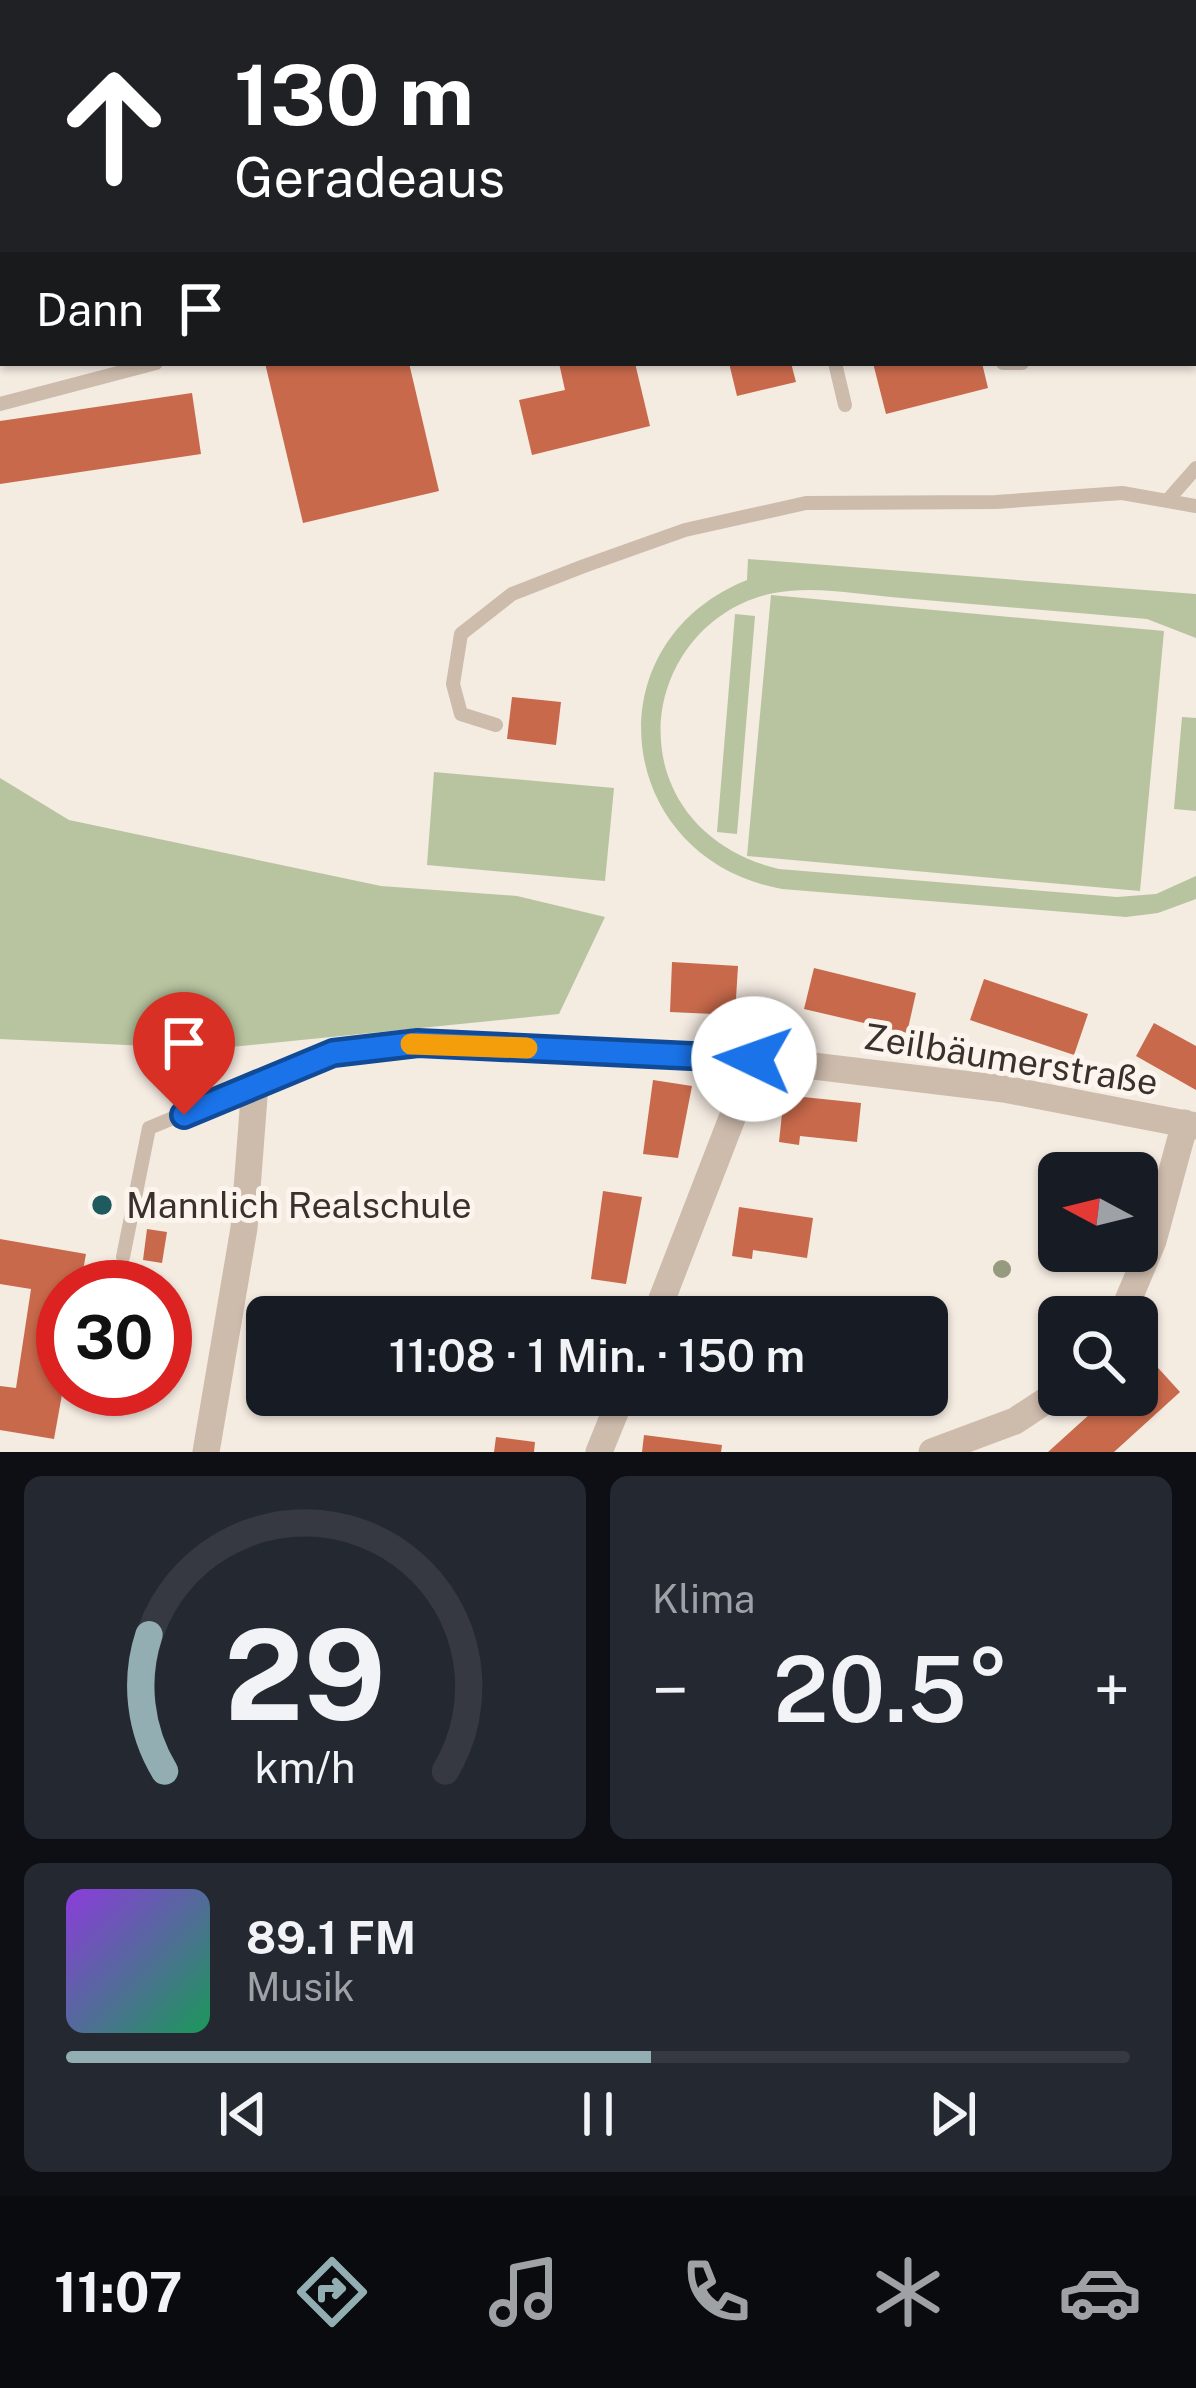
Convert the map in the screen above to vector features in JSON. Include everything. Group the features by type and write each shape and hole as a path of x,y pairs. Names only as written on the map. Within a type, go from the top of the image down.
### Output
{"street":[{"name":"Zeilbäumerstraße","path":"256,1084 333,1053 418,1043 754,1059 1004,1089 1190,1125 1130,1296"},
{"path":"664,1296 749,1084 754,1059"},
{"path":"206,1452 244,1228 256,1084"},
{"path":"932,1452 1015,1421 1038,1406"},
{"path":"598,1452 613,1416"}],"lane":[{"path":"0,404 144,366"},
{"path":"836,366 845,405"},
{"path":"1167,501 1196,468"},
{"path":"496,725 461,714 453,684 461,634 512,594 685,530 806,503 996,502 1122,493 1196,506"},
{"path":"123,1257 149,1128 256,1084"}],"green space":[{"path":"748,559 1196,594 1196,638 1147,619 838,591 790,591 745,602 698,636 681,659 662,713 667,773 684,808 710,836 742,856 779,869 1117,897 1156,894 1196,876 1196,899 1158,913 1126,917 782,889 726,870 684,837 656,795 642,747 644,698 662,651 696,610 747,580"},
{"path":"771,595 1164,631 1140,891 747,856"},
{"path":"735,614 755,616 737,834 717,832"},
{"path":"1182,717 1196,718 1196,811 1174,809"},
{"path":"434,772 614,788 605,881 427,865"},
{"path":"0,778 69,820 381,886 517,896 605,917 559,1014 211,1049 0,1039"}],"building":[{"path":"266,366 410,366 439,491 303,523"},
{"path":"560,366 636,366 650,426 532,455 519,400 565,390"},
{"path":"730,366 792,366 796,382 737,396"},
{"path":"874,366 983,366 988,388 886,414"},
{"path":"192,393 201,454 0,484 0,421"},
{"path":"512,697 561,702 556,745 507,739"},
{"path":"672,962 738,966 735,1015 670,1012"},
{"path":"814,968 916,993 907,1033 804,1009"},
{"path":"984,979 1088,1014 1074,1055 970,1020"},
{"path":"1154,1023 1196,1046 1196,1090 1136,1056"},
{"path":"653,1080 692,1086 678,1158 643,1154"},
{"path":"784,1095 861,1103 857,1142 800,1136 799,1145 779,1142"},
{"path":"603,1191 642,1197 626,1284 591,1279"},
{"path":"739,1207 813,1218 807,1258 753,1250 752,1259 732,1256"},
{"path":"147,1229 167,1232 162,1260 143,1260"},
{"path":"0,1239 86,1254 85,1260 36,1260 36,1416 58,1416 54,1439 0,1430 0,1386 16,1388 31,1289 0,1284"},
{"path":"1158,1368 1180,1392 1158,1412"},
{"path":"1088,1416 1154,1416 1114,1452 1048,1452"},
{"path":"644,1435 722,1445 721,1452 642,1452"},
{"path":"496,1437 535,1442 534,1452 494,1452"}],"slow traffic":[{"path":"411,1044 527,1048"}],"place":[{"name":"Mannlich Realschule","path":"102,1205"}],"route":[{"path":"184,1115 333,1053 418,1043 754,1059"}]}
